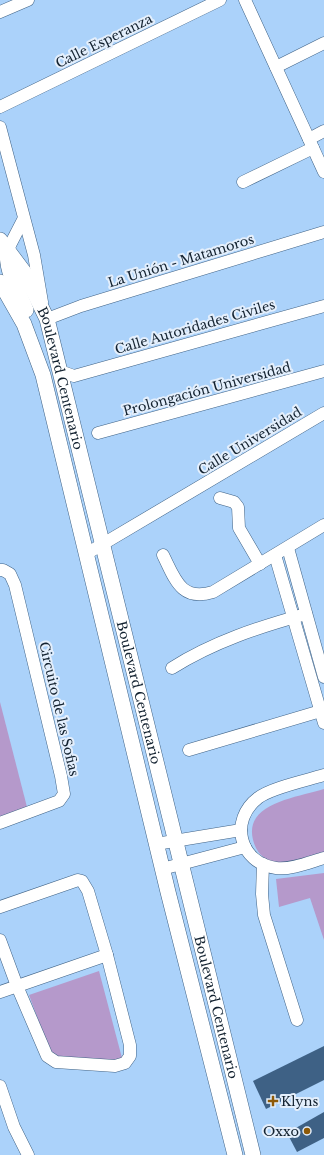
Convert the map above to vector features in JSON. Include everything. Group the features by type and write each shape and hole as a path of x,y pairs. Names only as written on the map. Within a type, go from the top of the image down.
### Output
{"main road":[{"name":"Boulevard Centenario","path":"4,245 24,272 45,314 66,378 102,544 253,1155"},
{"path":"4,245 8,266 27,314 32,333 32,343"},
{"name":"Boulevard Centenario","path":"0,282 15,305 32,343 43,375 162,869 235,1155"}],"street":[{"path":"0,12 28,0"},
{"name":"Calle Esperanza","path":"0,107 220,0"},
{"path":"245,0 324,172"},
{"path":"276,67 324,43"},
{"path":"0,127 23,220 34,255 45,314"},
{"path":"243,182 311,144 324,131"},
{"path":"4,245 23,220"},
{"name":"La Unión - Matamoros","path":"45,314 81,306 324,232"},
{"name":"Calle Autoridades Civiles","path":"66,378 324,306"},
{"name":"Prolongación Universidad","path":"98,433 324,371"},
{"name":"Calle Universidad","path":"86,554 324,413"},
{"path":"220,498 234,502 238,507 239,528 260,564"},
{"path":"163,555 177,584 184,590 200,594 213,592 324,525"},
{"path":"288,548 324,677"},
{"path":"189,750 323,715 292,618 275,555"},
{"name":"Circuito de las Sofias","path":"0,570 10,574 15,585 64,794 59,801 0,823"},
{"path":"172,668 210,646 306,614"},
{"path":"324,775 259,796 249,805 244,814 241,830 245,847 250,854 263,864 282,868 324,858"},
{"path":"156,844 241,830"},
{"path":"162,869 245,847"},
{"path":"263,864 262,894 264,915 297,1020"},
{"path":"0,907 78,880 82,882 88,891 107,955 130,1045 130,1056 125,1063 115,1066 56,1062 47,1056 17,986 0,940"},
{"path":"0,992 107,955"},
{"path":"0,1086 14,1127 28,1155"}],"shaded area":[{"path":"0,702 27,807 0,817"},
{"path":"324,789 324,854 284,863 264,858 256,848 252,833 254,821 261,812 284,800"},
{"path":"324,873 324,940 310,898 279,907 276,879"},
{"path":"99,971 122,1058 114,1062 60,1057 50,1052 29,995"}],"building":[{"path":"324,1046 324,1080 266,1109 253,1081"},
{"name":"Oxxo","path":"324,1112 324,1138 297,1152 287,1133"}],"place":[{"name":"Klyns","path":"273,1101"},
{"name":"Oxxo","path":"307,1131"}]}
